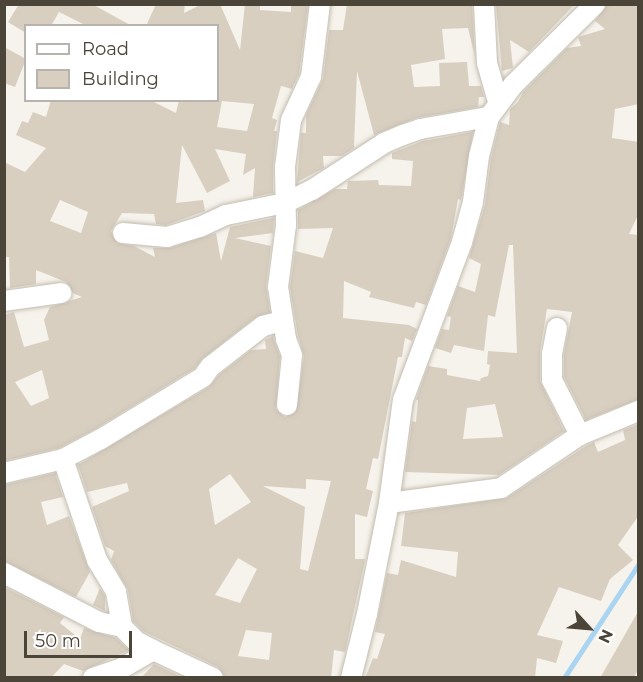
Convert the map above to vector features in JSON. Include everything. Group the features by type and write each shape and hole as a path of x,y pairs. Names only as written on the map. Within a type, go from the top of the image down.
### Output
{"street":[{"path":"287,405 292,355 282,321 278,287 286,225 288,135 291,120 311,77 320,4"},
{"path":"484,4 487,63 494,109"},
{"path":"351,678 367,614 389,503 403,400 462,242 473,202 479,156 494,109 595,4"},
{"path":"123,233 167,237 240,212 285,203 312,190 384,143 420,129 494,109"},
{"path":"4,301 61,293"},
{"path":"4,473 63,459 101,440 203,377 210,367 263,326 282,321"},
{"path":"557,328 552,352 552,380 580,435"},
{"path":"389,503 501,488 580,435 639,411"},
{"path":"63,459 97,560 116,592 122,627"},
{"path":"4,573 99,622 122,627 136,641 213,678"},
{"path":"93,678 122,668 153,650"}],"building":[{"path":"19,4 92,4 128,24 83,24 59,12 52,24 24,24 24,32 8,22"},
{"path":"156,4 185,4 184,13 202,4 220,4 240,50 245,4 260,5 260,10 291,12 291,4 308,5 299,74 292,89 281,86 272,118 277,120 274,131 277,131 273,193 253,197 255,168 243,175 246,154 215,149 230,181 207,193 182,145 176,203 203,200 205,211 166,225 156,224 154,214 122,213 111,231 117,243 134,246 155,257 153,248 170,248 216,233 221,261 230,227 274,218 273,233 235,238 271,246 266,286 270,312 256,317 203,358 195,368 95,429 59,448 4,461 4,315 14,312 24,347 49,340 44,320 50,307 82,297 73,293 66,282 36,270 36,284 10,288 9,257 4,257 4,162 25,172 46,148 16,135 22,121 28,123 33,112 46,117 50,102 154,102 176,113 179,102 219,102 219,24 147,24","holes":["222,101 254,104 247,131 217,127","60,200 88,212 81,233 50,221","42,370 49,398 31,406 15,382"]},
{"path":"347,4 472,4 475,57 468,28 442,29 445,59 411,65 414,87 440,86 439,63 467,62 469,86 481,86 484,97 479,97 478,107 416,118 374,135 357,71 354,148 342,156 323,156 324,168 297,182 301,133 306,133 306,115 323,79 329,30 343,30"},
{"path":"496,4 577,4 529,52 510,40 513,68 502,71"},
{"path":"607,4 639,4 639,104 615,109 612,138 639,142 639,213 629,234 639,235 639,399 586,420 564,377 564,354 572,312 547,309 540,351 540,381 564,431 499,475 405,472 412,421 416,422 418,400 416,400 428,366 447,369 447,375 480,381 481,378 488,376 490,365 487,364 488,351 517,353 513,245 509,245 495,317 488,315 484,351 454,345 451,353 435,348 442,329 449,330 451,317 447,316 458,286 475,292 481,264 469,258 485,205 491,158 500,122 509,125 510,109 518,102 523,92 567,48 581,46 578,37 605,29 595,21","holes":["495,404 503,437 463,439 467,408"]},
{"path":"4,47 24,58 24,64 15,87 4,83"},
{"path":"473,132 461,200 458,199 451,238 426,305 416,302 414,308 369,297 371,292 344,281 343,318 409,325 417,329 412,341 405,338 402,357 398,357 378,459 373,458 366,489 373,491 367,517 355,514 355,559 365,559 345,652 334,650 331,678 225,678 218,667 143,631 133,621 128,590 111,560 114,551 105,546 92,507 129,491 127,483 87,492 78,465 209,387 219,375 251,350 266,349 265,340 273,336 280,357 276,409 285,417 296,412 304,356 298,336 290,287 295,251 323,258 333,228 298,229 298,210 335,189 347,189 348,181 378,180 379,185 411,186 413,161 392,159 392,153 423,141","holes":["230,474 251,502 215,525 209,489","306,479 331,481 308,571 300,569 305,507 263,486 306,489","238,558 257,569 240,603 215,595","246,630 272,633 269,660 238,656"]},
{"path":"639,424 639,515 618,545 633,560 610,579 601,601 559,587 537,635 563,641 556,663 537,658 535,678 365,678 373,658 377,659 385,634 375,632 387,573 398,575 401,560 456,577 458,552 401,546 405,513 507,498 594,442 598,452 625,440 623,430"},
{"path":"55,473 63,497 41,502 47,525 69,516 90,572 76,597 4,561 4,485"},
{"path":"4,587 64,617 60,623 80,639 84,628 116,638 129,650 83,671 64,664 51,678 4,678"},
{"path":"100,588 105,596 105,611 93,605"},
{"path":"639,610 639,667 634,678 600,678"},
{"path":"154,664 184,678 141,678"}],"waterway":[{"path":"564,678 638,565"}]}
